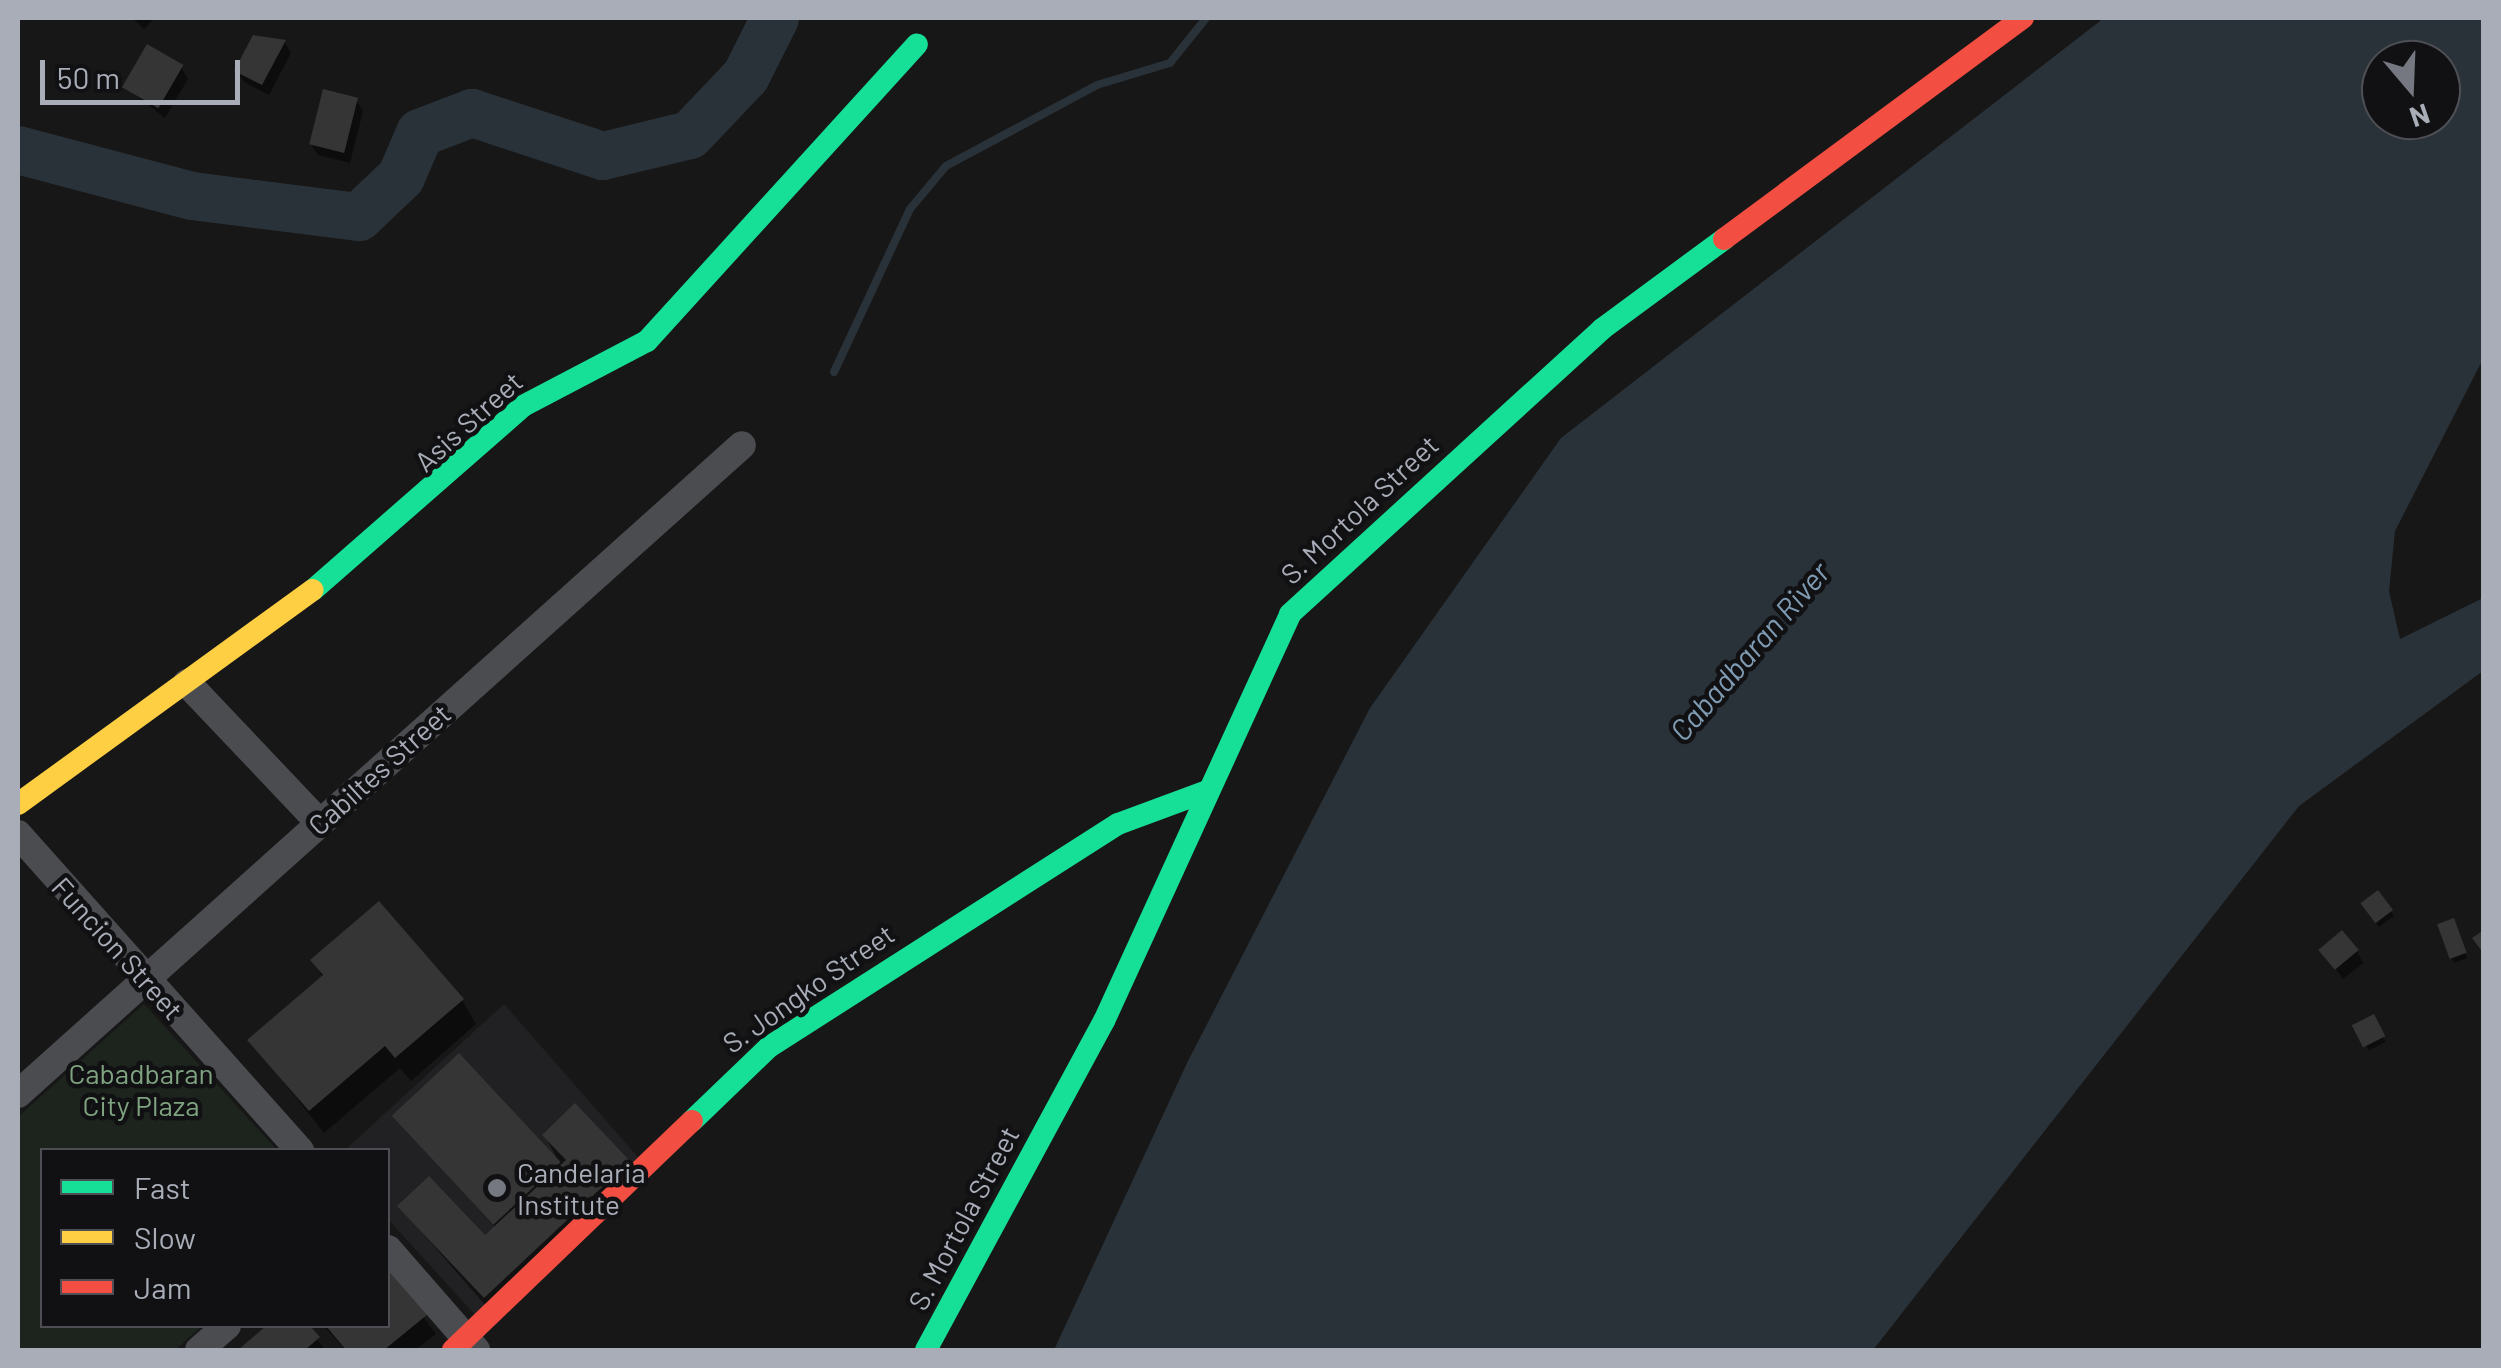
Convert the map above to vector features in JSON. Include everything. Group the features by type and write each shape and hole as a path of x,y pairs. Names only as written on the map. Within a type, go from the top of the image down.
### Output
{"street":[{"name":"S. Mortola Street","path":"926,1350 1104,1020 1265,653 1318,585 1602,330 2023,18"},
{"name":"Asis Street","path":"18,804 187,683 450,479 524,406 672,320 918,44"},
{"name":"Cabiltes Street","path":"18,1094 144,977 742,445"},
{"path":"187,683 320,822"},
{"name":"S. Jongko Street","path":"465,1347 769,1047 1118,824 1207,792"},
{"name":"Funcion Street","path":"18,834 298,1148"},
{"path":"390,1252 465,1347"},
{"path":"199,1350 225,1328"}],"shaded area":[{"name":"Candelaria Institute","path":"504,1004 638,1157 476,1316 390,1221 390,1148 347,1148"}],"green space":[{"name":"Cabadbaran City Plaza","path":"144,1004 275,1148 40,1148 40,1328 200,1328 175,1350 18,1350 18,1117"}],"water":[{"name":"Cabadbaran River","path":"2104,18 2483,18 2483,359 2395,531 2389,591 2400,639 2483,598 2483,671 2299,806 1873,1350 1054,1350 1188,1061 1370,708 1561,438"}],"building":[{"path":"253,35 286,40 262,85 234,71"},
{"path":"147,44 183,65 158,108 122,87"},
{"path":"323,89 358,98 344,153 309,144"},
{"path":"2378,890 2393,910 2375,923 2360,903"},
{"path":"379,901 464,999 395,1058 385,1046 309,1111 247,1040 323,975 310,960"},
{"path":"2454,918 2467,953 2450,959 2437,924"},
{"path":"2342,930 2359,950 2335,970 2318,950"},
{"path":"2484,930 2484,954 2472,938"},
{"path":"2374,1014 2385,1036 2363,1048 2352,1025"},
{"path":"459,1053 561,1162 493,1225 392,1116"},
{"path":"575,1103 630,1161 484,1298 397,1206 429,1176 485,1235 566,1160 542,1135"},
{"path":"390,1267 428,1314 384,1350 346,1350 328,1328 390,1328"},
{"path":"264,1328 312,1328 320,1337 305,1350 238,1350"}],"waterway":[{"path":"18,150 192,196 359,217 401,177 420,133 472,113 603,156 690,135 746,76 775,18"},
{"path":"834,372 910,209 946,166 1097,85 1170,63 1206,18"}],"traffic: fast":[{"path":"313,590 523,406 647,341 917,44"},
{"path":"926,1350 1104,1021 1290,614 1602,329 1724,239"},
{"path":"692,1121 769,1047 1118,824 1207,791"}],"traffic: slow":[{"path":"18,804 313,590"}],"traffic: jam":[{"path":"1724,239 2023,18"},
{"path":"453,1350 692,1121"}],"place":[{"name":"Candelaria Institute","path":"497,1188"}]}
